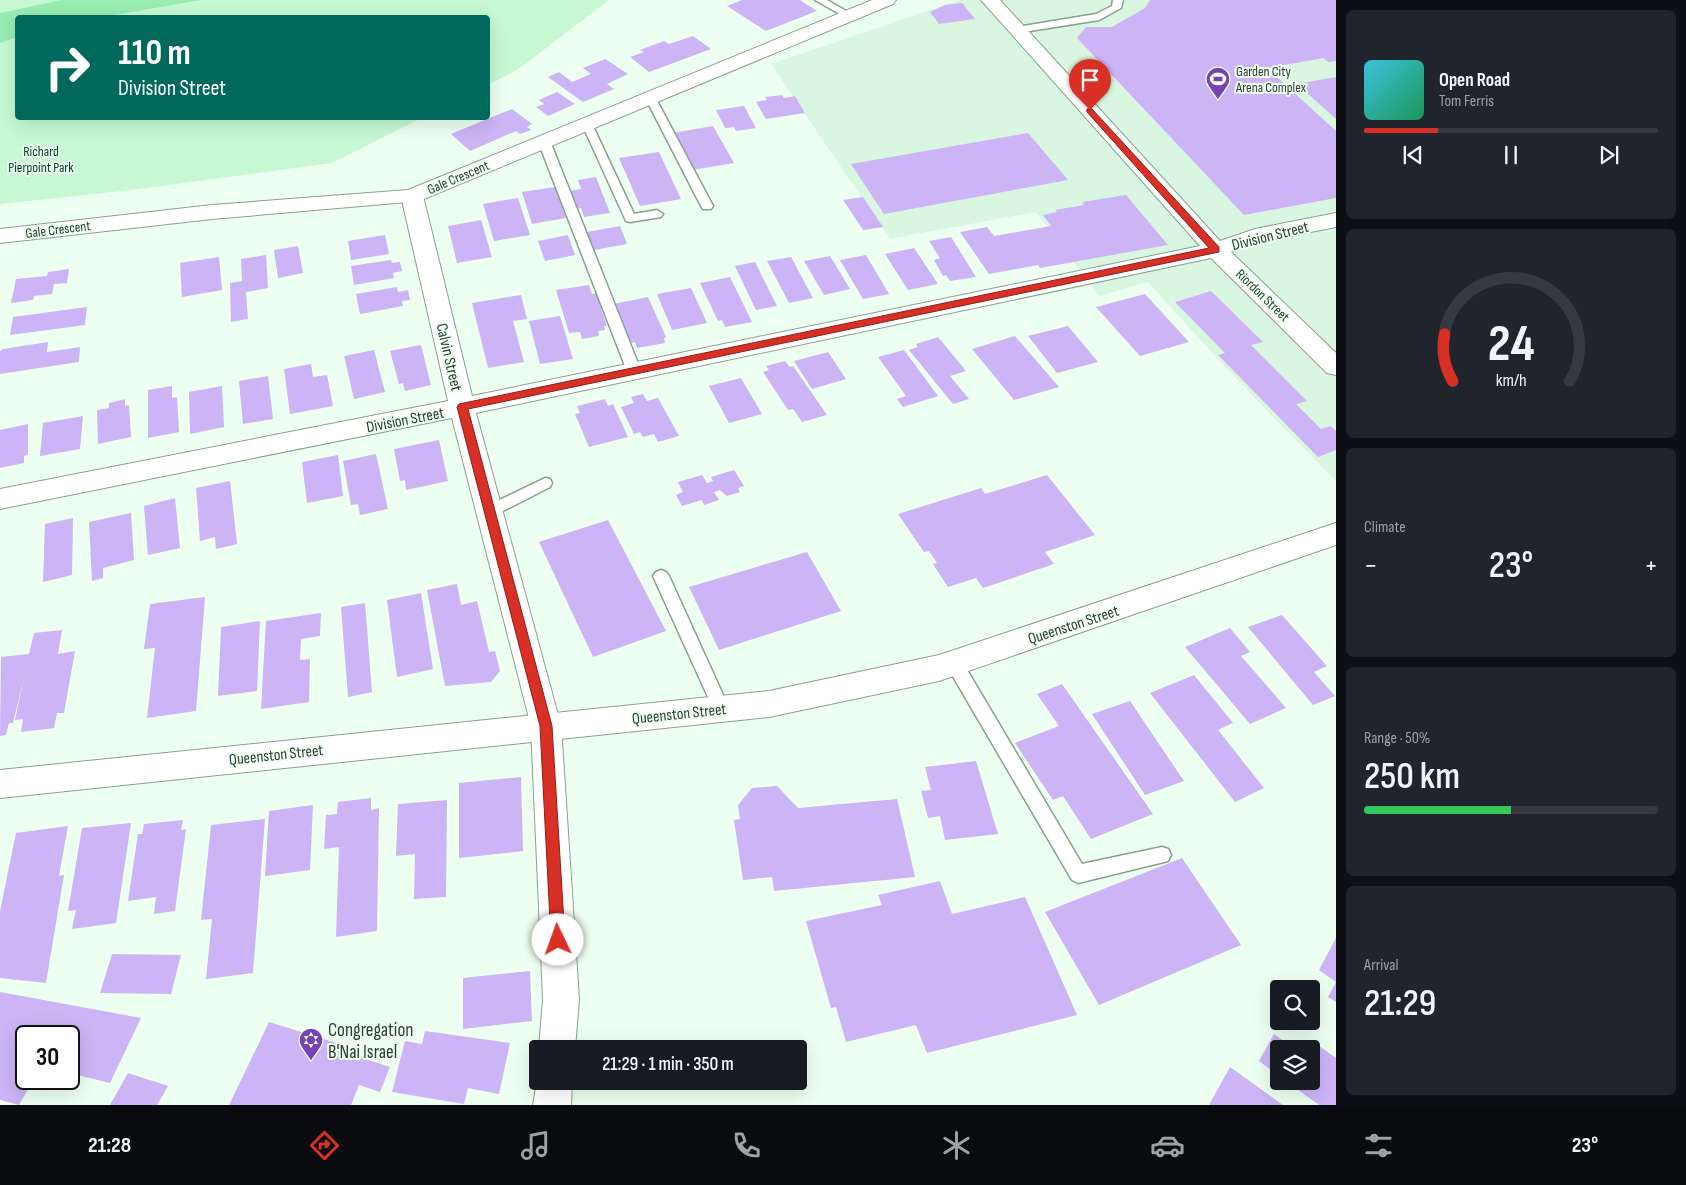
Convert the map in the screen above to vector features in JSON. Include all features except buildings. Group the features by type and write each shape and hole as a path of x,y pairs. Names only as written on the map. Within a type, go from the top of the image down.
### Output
{"street":[{"name":"Gale Crescent","path":"0,236 212,212 412,196 887,0"},
{"name":"Riordon Street","path":"990,0 1216,250 1336,367"},
{"name":"Calvin Street","path":"412,196 462,407 546,726 562,999 558,1040"},
{"name":"Division Street","path":"0,499 462,407 1216,250 1255,236 1336,220"},
{"name":"Queenston Street","path":"0,784 769,704 954,663 1336,534"},
{"path":"552,1105 553,1090"}],"lane":[{"path":"820,0 848,15"},
{"path":"1017,30 1099,17 1116,8 1118,0"},
{"path":"650,97 707,206"},
{"path":"587,124 630,218 657,214"},
{"path":"544,142 634,371"},
{"path":"490,511 545,483"},
{"path":"661,576 721,708"},
{"path":"954,663 1078,874 1162,855"}],"shaded area":[{"path":"62,0 201,0 115,15 15,15 15,38 0,43 0,13"},
{"path":"960,0 1336,0 1336,481 1225,367 1148,282 1099,296 1036,212 890,239 771,64"}],"green space":[{"name":"Richard Pierpoint Park","path":"0,0 609,0 520,68 490,84 490,15 15,15 15,120 418,120 332,163 132,190 0,204"}],"place":[{"name":"Garden City Arena Complex","path":"1218,100"},
{"name":"Congregation B'Nai Israel","path":"311,1061"}],"route":[{"path":"558,940 546,726 462,407 1216,250 1090,110"}]}
